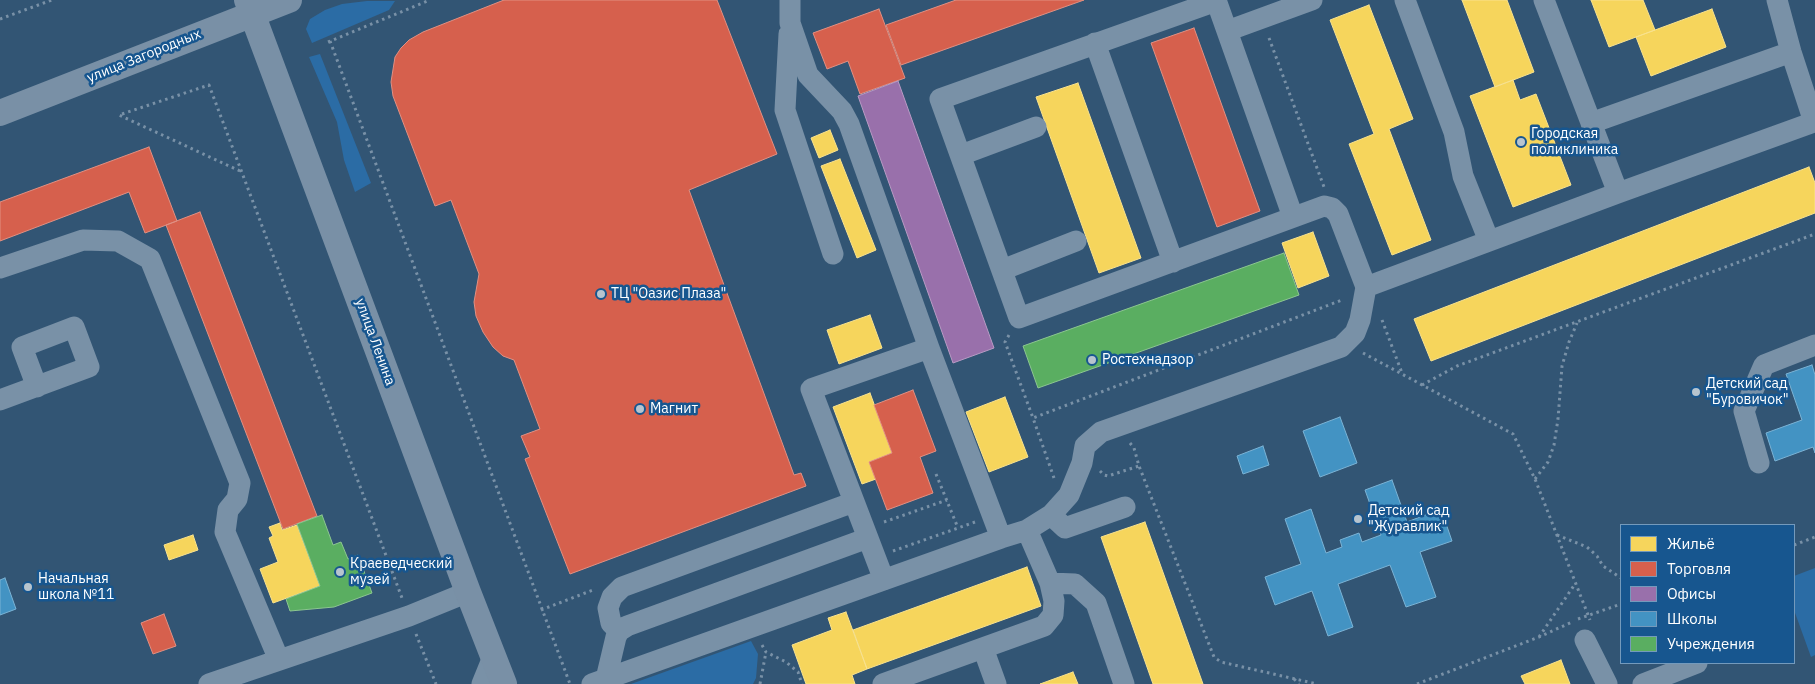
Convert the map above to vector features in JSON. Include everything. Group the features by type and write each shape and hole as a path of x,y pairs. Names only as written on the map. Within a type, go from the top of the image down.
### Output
{"main road":[{"name":"улица Загородных","path":"0,113 250,7 289,0"},
{"name":"улица Ленина","path":"250,7 504,684"}],"lane":[{"path":"790,0 785,110 833,254"},
{"path":"599,681 1027,530 1051,515 1069,495 1082,463 1085,446 1101,432 1341,347 1355,332 1360,320 1366,287 1338,214 1332,208 1324,206 1019,318 940,98 1216,0 1294,217"},
{"path":"1227,31 1312,0"},
{"path":"1405,0 1454,132 1463,176 1489,241"},
{"path":"1544,0 1618,193"},
{"path":"1366,287 1618,193 1814,123 1791,52 1777,0"},
{"path":"790,23 808,75 842,111 849,124 929,348 1002,538"},
{"path":"1095,44 1173,262"},
{"path":"1591,123 1791,52"},
{"path":"961,155 1036,127"},
{"path":"0,268 83,240 118,241 150,259 240,483 237,499 228,510 225,532 279,660"},
{"path":"1002,270 1076,241"},
{"path":"1759,463 1744,411 1764,365 1815,345"},
{"path":"884,580 812,389 929,348"},
{"path":"0,400 37,386"},
{"path":"619,631 611,623 608,608 612,597 622,587 854,502"},
{"path":"1051,515 1065,528 1126,507"},
{"path":"883,684 1044,626 1053,615 1054,601 1050,583 1027,530"},
{"path":"599,681 619,631 627,626 866,533"},
{"path":"1050,583 1075,584 1096,602 1124,684"},
{"path":"209,684 409,616 468,592"},
{"path":"1588,632 1607,684"},
{"path":"983,648 996,684"},
{"path":"482,684 493,657"},
{"path":"1643,684 1694,664"}],"path":[{"path":"0,19 52,0"},
{"path":"430,0 329,42 570,684"},
{"path":"1262,18 1332,208"},
{"path":"240,170 119,116 208,85 436,684"},
{"path":"1422,386 1457,366 1815,234"},
{"path":"1366,287 1380,314 1402,373"},
{"path":"1019,318 1004,342 1033,418"},
{"path":"1535,479 1548,462 1554,445 1562,366 1577,323"},
{"path":"1358,350 1513,434 1535,479 1587,615 1588,632"},
{"path":"1124,439 1134,448 1139,466 1214,657 1221,662 1317,684"},
{"path":"1096,464 1104,475 1108,476 1139,466"},
{"path":"936,474 958,528"},
{"path":"866,533 947,500"},
{"path":"892,552 993,516"},
{"path":"1556,535 1587,548 1597,556 1603,566 1620,577"},
{"path":"1795,545 1815,537"},
{"path":"1539,637 1575,584"},
{"path":"541,610 596,589"},
{"path":"1417,684 1539,637 1587,615 1620,604"},
{"path":"760,684 766,652"},
{"path":"1294,679 1299,684"}],"shaded area":[{"path":"367,1 395,1 389,10 312,43 306,29 310,19 325,10 342,4"},
{"path":"320,54 371,183 355,192 344,160 337,122 309,57"},
{"path":"1815,568 1815,655 1811,657 1795,613 1795,576"},
{"path":"751,641 758,654 756,678 753,684 631,684"}],"building: Жильё":[{"path":"1462,0 1507,0 1534,72 1495,87"},
{"path":"1591,0 1643,0 1655,30 1609,47"},
{"path":"1369,5 1413,119 1389,129 1431,240 1392,255 1349,144 1374,134 1330,20"},
{"path":"1712,9 1726,47 1651,76 1636,37"},
{"name":"Городская поликлиника","path":"1513,80 1520,100 1536,94 1571,185 1513,207 1470,96"},
{"path":"1078,83 1141,258 1099,273 1036,97"},
{"path":"830,130 838,150 819,158 811,138"},
{"path":"840,159 876,250 857,258 821,166"},
{"path":"1809,167 1815,183 1815,213 1431,361 1414,319"},
{"path":"1313,232 1329,276 1298,288 1282,243"},
{"path":"870,315 882,348 839,364 827,330"},
{"path":"870,393 892,453 869,462 876,479 862,484 833,407"},
{"path":"1005,397 1028,457 989,472 966,412"},
{"path":"1145,522 1203,684 1153,684 1101,537"},
{"path":"280,523 282,530 297,525 320,586 273,603 260,569 278,562 269,538 273,536 269,527"},
{"path":"193,535 198,550 169,560 164,545"},
{"path":"1027,567 1041,606 867,669 853,630"},
{"path":"846,612 867,669 852,675 855,684 806,684 792,645 832,630 828,618"},
{"path":"1561,660 1570,684 1525,684 1521,676"},
{"path":"1073,672 1078,684 1040,684"}],"building: Торговля":[{"name":"ТЦ \"Оазис Плаза\"","path":"504,0 717,0 777,154 689,190 794,475 801,473 806,486 570,574 525,459 530,457 521,436 540,429 514,360 503,356 493,347 483,332 476,316 474,302 479,274 451,200 435,206 393,96 391,82 395,57 409,40 423,32"},
{"path":"956,0 1084,0 901,65 886,25"},
{"path":"879,9 905,78 860,94 848,61 827,69 813,33"},
{"path":"1194,28 1260,211 1217,227 1151,43"},
{"path":"149,147 177,221 145,233 129,192 0,241 0,202"},
{"path":"200,212 317,516 283,529 166,225"},
{"path":"913,390 936,451 920,457 933,493 887,510 869,462 892,453 874,405"},
{"path":"164,614 176,646 153,654 141,623"}],"building: Офисы":[{"path":"898,81 994,348 953,363 858,96"}],"building: Школы":[{"path":"1812,365 1815,375 1815,453 1813,447 1775,461 1766,433 1802,420 1786,374"},
{"path":"1340,417 1357,463 1320,477 1303,431"},
{"path":"1263,446 1269,465 1243,474 1237,456"},
{"path":"1392,480 1407,522 1441,509 1452,541 1420,552 1436,597 1406,607 1390,565 1338,584 1353,627 1328,636 1312,591 1275,605 1265,577 1301,564 1285,519 1311,509 1326,553 1342,547 1340,540 1359,533 1362,542 1381,535 1365,490"},
{"path":"5,578 16,609 0,615 0,580"}],"building: Учреждения":[{"path":"1284,253 1299,295 1038,388 1023,346"},
{"name":"Краеведческий музей","path":"322,515 333,545 341,542 348,559 358,555 372,593 334,607 290,611 286,599 320,586 297,524"}],"place":[{"name":"Городская поликлиника","path":"1521,142"},
{"name":"ТЦ \"Оазис Плаза\"","path":"601,294"},
{"name":"Ростехнадзор","path":"1092,360"},
{"name":"Детский сад \"Буровичок\"","path":"1696,392"},
{"name":"Магнит","path":"640,409"},
{"name":"Детский сад \"Журавлик\"","path":"1358,519"},
{"name":"Краеведческий музей","path":"340,572"},
{"name":"Начальная школа №11","path":"28,587"}]}
